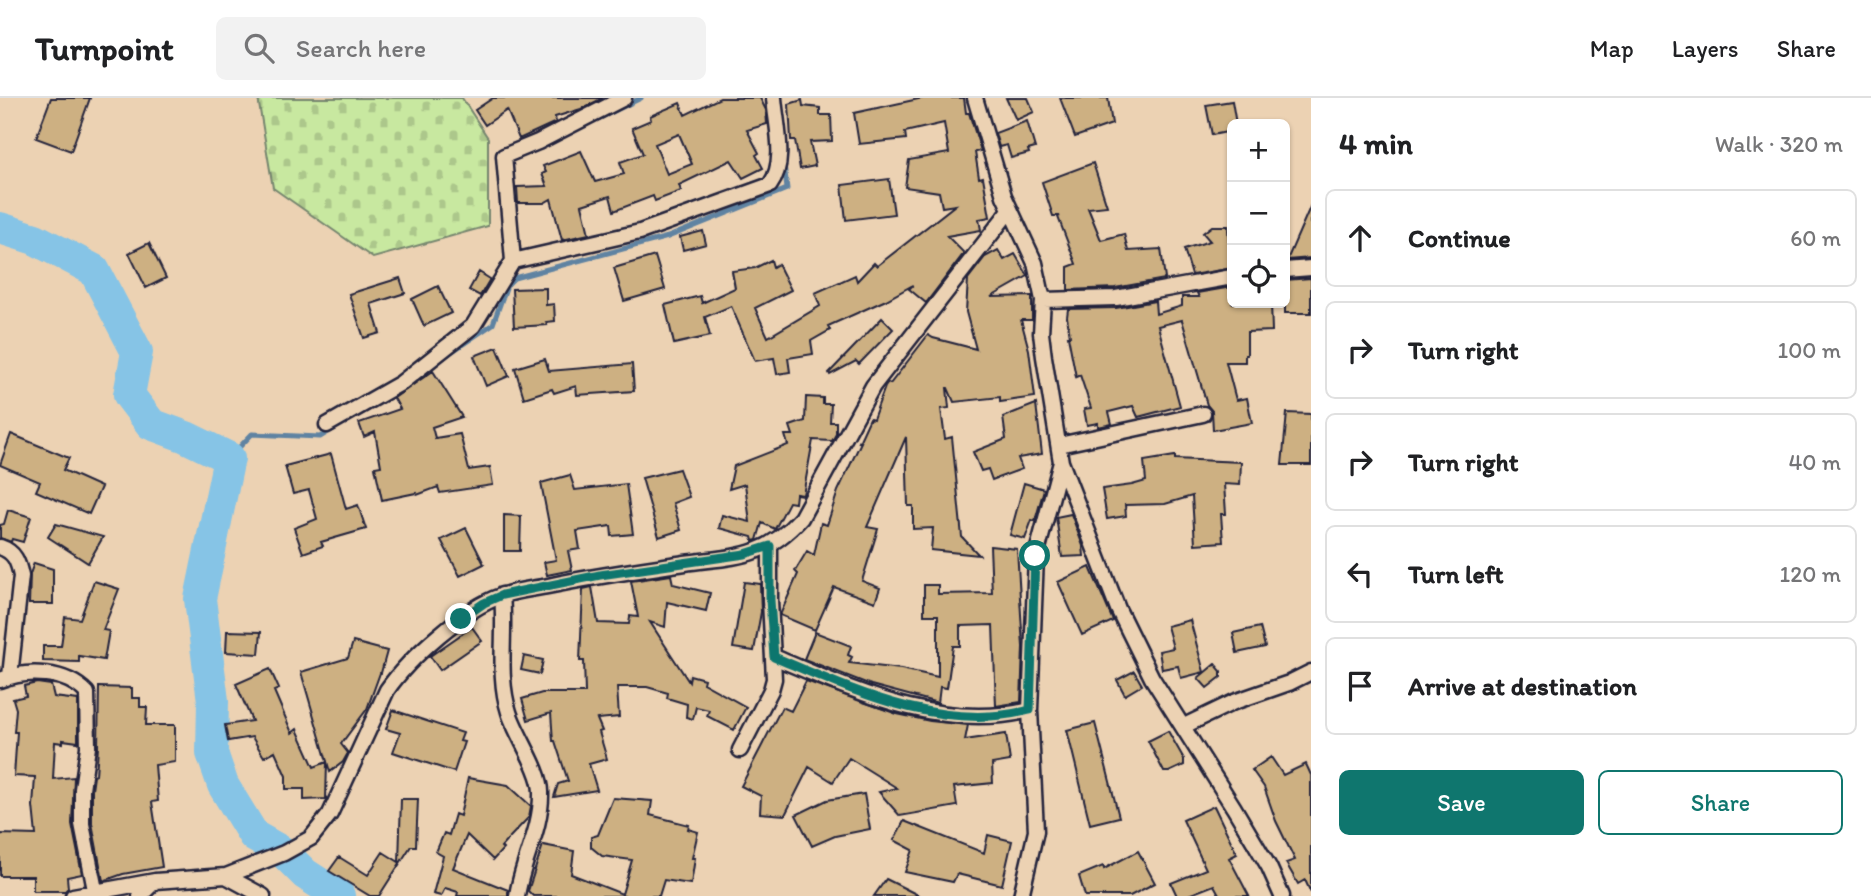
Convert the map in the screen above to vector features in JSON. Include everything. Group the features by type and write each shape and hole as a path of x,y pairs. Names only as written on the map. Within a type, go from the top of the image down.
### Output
{"street":[{"path":"327,425 401,383 473,326 513,261 504,156 538,142 624,98"},
{"path":"513,261 640,233 770,185 775,177 779,158 774,98"},
{"path":"975,98 995,172 1035,263 1042,300 1041,333 1044,357 1061,462 1118,609 1153,678 1262,855 1282,896"},
{"path":"73,896 155,881 226,876 284,853 311,838 330,814 387,690 398,674 415,656 484,603 502,595 600,575 745,554 770,546 785,535 800,518 873,386 1010,210"},
{"path":"1290,270 1311,268"},
{"path":"1042,300 1116,298 1227,278"},
{"path":"1059,445 1202,414"},
{"path":"1021,896 1035,831 1030,710 1035,556 1061,462"},
{"path":"740,750 771,690 774,657 770,546"},
{"path":"0,547 11,552 18,561 21,576 5,678 38,674 60,676 78,684 87,693 88,747 82,789 82,824 95,890"},
{"path":"502,595 505,623 503,685 509,712 541,789 535,834 517,896"},
{"path":"774,657 858,691 940,714 1005,716 1030,710"},
{"path":"1184,726 1234,702 1289,683 1311,672"},
{"path":"226,876 263,896"},
{"path":"140,896 155,881"}],"green space":[{"path":"258,98 462,98 488,138 488,226 373,258 273,188"}],"building":[{"path":"51,98 90,98 71,151 36,138"},
{"path":"493,98 603,98 581,109 555,117 556,122 519,139 507,110 485,125 475,110"},
{"path":"720,98 760,98 766,110 767,124 747,130 759,153 756,155 763,168 743,178 731,160 679,185 681,191 655,201 653,196 614,211 610,196 582,205 589,234 562,240 551,199 544,203 518,203 517,187 547,186 542,174 546,172 543,166 581,151 595,182 624,174 620,162 643,154 632,128 651,120 650,116 680,103 685,115","holes":["679,134 692,164 667,174 655,144"]},
{"path":"923,98 964,98 966,113 969,113 981,151 975,152 979,178 983,177 990,217 979,219 981,230 947,236 964,253 926,303 909,289 913,285 828,326 830,330 811,341 813,354 788,358 790,372 777,374 774,358 755,361 731,306 705,317 710,336 674,344 665,305 700,296 702,303 735,288 732,271 755,268 771,260 773,267 778,264 791,290 755,308 768,337 820,306 815,293 855,275 857,281 874,263 877,266 955,205 942,207 939,192 905,187 909,160 949,153 944,123 905,132 906,139 859,144 854,113"},
{"path":"1006,98 1028,98 1034,112 1016,120"},
{"path":"1060,98 1108,98 1112,124 1075,137"},
{"path":"802,100 803,106 820,108 820,115 831,115 832,141 810,142 815,166 800,169 795,140 791,140 789,104"},
{"path":"1232,101 1235,119 1227,119 1227,132 1212,135 1206,105"},
{"path":"1027,121 1035,148 1028,150 1029,153 1011,158 1007,145 999,147 995,133"},
{"path":"1093,163 1107,206 1088,208 1101,240 1124,234 1128,251 1161,249 1165,279 1115,288 1068,290 1068,267 1076,264 1058,217 1060,216 1053,216 1042,182"},
{"path":"889,179 894,214 846,220 842,185"},
{"path":"1311,205 1311,258 1290,260 1290,253"},
{"path":"1212,226 1227,226 1227,269 1192,275 1184,249 1210,241 1203,233"},
{"path":"703,231 706,244 683,250 680,237"},
{"path":"149,243 166,278 146,288 129,253"},
{"path":"998,250 1004,260 1015,254 1028,276 991,297 1032,296 1032,320 1021,320 1029,350 1035,397 1000,402 1000,397 954,402 947,388 949,408 941,409 945,439 952,437 962,537 979,555 931,550 933,528 913,529 913,506 908,506 906,437 867,527 878,529 862,581 880,588 875,602 834,587 815,630 780,615 798,574 795,571 807,551 814,555 821,523 827,525 838,491 870,418 873,419 885,387 928,335 976,349 966,312 968,279 985,257"},
{"path":"655,256 665,289 624,301 614,268"},
{"path":"479,272 490,279 480,296 469,290"},
{"path":"400,278 405,293 371,304 380,333 364,338 349,294"},
{"path":"1311,278 1311,313 1285,313 1285,308 1290,308 1290,280"},
{"path":"438,286 451,313 424,326 412,299"},
{"path":"546,288 546,305 554,304 555,321 546,322 547,325 514,327 512,289"},
{"path":"1227,288 1227,308 1271,308 1272,331 1247,332 1245,362 1226,362 1236,400 1247,398 1252,423 1213,430 1212,411 1207,405 1182,320 1158,326 1180,406 1138,417 1133,406 1109,412 1112,424 1098,427 1098,423 1087,425 1084,409 1091,408 1080,375 1076,377 1068,336 1068,309 1116,308 1155,301 1156,314 1182,306 1182,297 1199,297 1197,293"},
{"path":"882,318 893,329 859,364 856,361 830,375 829,373"},
{"path":"497,347 509,376 486,386 474,356"},
{"path":"545,359 549,371 632,364 634,391 577,395 576,386 554,393 552,389 524,398 515,368"},
{"path":"433,371 462,417 432,427 435,438 460,434 469,470 490,467 493,485 440,493 438,487 417,495 416,493 382,500 375,467 381,466 375,432 364,437 359,423 400,409 394,398"},
{"path":"806,397 823,398 823,404 831,404 830,422 836,422 836,434 832,441 813,440 803,495 796,494 795,503 789,502 775,529 762,523 757,540 753,541 752,537 719,528 722,515 750,522 745,484 729,489 734,466 788,445 785,435 793,435 790,426 805,421"},
{"path":"1036,404 1042,454 1018,458 1022,469 992,480 988,469 981,471 973,452 1006,439 1003,417"},
{"path":"1287,413 1311,414 1311,465 1282,465"},
{"path":"11,434 69,458 63,470 101,487 89,514 36,491 40,482 0,465"},
{"path":"331,454 346,509 358,505 366,529 321,542 323,546 303,553 294,528 317,519 309,490 293,494 285,466"},
{"path":"1175,456 1175,459 1241,462 1240,485 1224,484 1226,514 1221,514 1223,542 1195,544 1192,496 1165,504 1125,505 1126,516 1107,519 1102,489 1146,481 1144,461"},
{"path":"679,469 689,497 673,503 681,530 659,537 642,478"},
{"path":"570,475 575,490 626,484 633,534 612,536 611,526 577,531 580,549 568,551 572,570 547,575 544,562 556,560 541,483"},
{"path":"1024,483 1044,489 1035,521 1032,520 1025,539 1010,535"},
{"path":"8,510 31,517 23,542 0,538 0,525 4,524"},
{"path":"1071,514 1084,556 1062,557 1056,517"},
{"path":"504,515 521,516 520,551 504,551"},
{"path":"56,524 103,537 88,563 48,537"},
{"path":"466,528 484,564 460,576 441,540"},
{"path":"990,546 1017,549 1023,647 1021,702 996,706 993,625 960,626 960,646 953,646 947,688 940,687 938,703 871,685 804,659 815,632 851,646 848,655 852,657 849,663 901,669 938,677 938,615 924,615 924,585 938,585 938,594 992,593"},
{"path":"34,563 53,569 53,604 29,604 30,574"},
{"path":"1090,567 1113,621 1082,635 1058,582"},
{"path":"671,575 673,584 710,593 706,611 667,602 665,627 650,622 689,682 690,675 704,679 703,683 746,707 734,730 707,716 709,710 696,707 693,719 686,717 687,704 667,698 668,693 647,687 617,687 619,717 597,719 607,759 589,764 597,790 554,797 558,784 568,781 553,741 551,713 528,720 522,699 542,693 585,693 584,661 580,661 583,589 592,587 598,623 629,624 630,616 638,617 631,581"},
{"path":"94,581 119,589 103,630 109,631 104,660 79,656 79,662 43,661 43,646 61,646 65,617 80,619"},
{"path":"744,582 760,584 761,612 754,651 733,648"},
{"path":"1190,620 1204,672 1181,678 1178,666 1162,669 1159,651 1173,648 1167,626"},
{"path":"472,627 482,641 440,670 430,656"},
{"path":"1260,627 1265,647 1237,653 1233,633"},
{"path":"227,631 261,632 259,654 226,652"},
{"path":"353,642 387,651 367,709 341,744 348,753 343,762 330,772 301,672 348,658"},
{"path":"524,656 543,660 540,674 521,670"},
{"path":"1215,664 1221,671 1221,677 1207,688 1198,678"},
{"path":"270,669 279,689 274,691 292,733 297,729 314,767 327,762 326,799 304,800 304,789 286,789 286,776 275,751 264,757 252,737 228,741 225,725 252,721 236,684"},
{"path":"1134,671 1142,685 1125,695 1117,680"},
{"path":"806,681 897,714 968,725 965,740 1006,734 1010,761 992,764 993,783 954,787 957,806 900,816 879,792 897,788 849,758 833,782 809,767 785,815 760,813 761,796 741,786 782,707 791,711"},
{"path":"37,683 51,685 54,697 78,700 78,742 55,742 53,779 74,777 72,824 82,874 67,877 68,888 65,891 33,891 33,876 0,876 0,834 36,835 33,806 35,777 14,776 17,732 14,732 16,709 13,699 26,696 24,686"},
{"path":"99,687 132,688 132,698 140,698 140,707 147,707 146,725 175,725 175,762 155,765 158,801 152,802 162,867 123,874 103,881 92,823"},
{"path":"393,710 463,733 460,741 464,742 454,772 393,752 400,733 386,729"},
{"path":"1095,723 1119,817 1090,824 1067,730"},
{"path":"1168,731 1184,759 1184,765 1164,772 1148,741"},
{"path":"1271,757 1283,775 1306,764 1311,775 1311,893 1305,880 1298,884 1286,863 1295,860 1276,821 1264,787 1252,770"},
{"path":"468,778 508,785 531,806 529,817 501,847 503,849 493,860 467,835 453,868 508,890 508,896 457,896 458,892 445,888 441,896 433,894 443,856 436,852 444,833 449,835 455,814 460,816"},
{"path":"864,794 870,829 835,836 812,846 796,815 827,800"},
{"path":"613,798 652,801 650,815 689,825 688,829 698,832 692,858 695,858 691,884 664,880 659,896 533,896 528,891 543,845 574,851 571,874 622,894 632,860 602,856 591,847 591,837 598,835"},
{"path":"401,799 418,799 416,846 411,846 379,896 370,896 329,871 339,857 368,875 383,852 399,862"},
{"path":"1214,806 1237,854 1229,858 1249,896 1220,896 1214,885 1186,896 1177,896 1171,883 1206,869 1183,820"},
{"path":"904,821 984,853 988,835 1012,841 1002,885 957,874 953,882 905,872 913,850 894,840"},
{"path":"1138,851 1155,883 1130,896 1085,896 1079,876 1103,866 1104,869"},
{"path":"886,879 920,896 874,896"}],"waterway":[{"path":"600,118 641,98"},
{"path":"444,357 493,324 507,285 514,278 668,237 787,189 784,164"},
{"path":"0,228 35,239 94,270 137,352 129,395 151,424 229,458 200,599 213,701 212,753 223,785 254,836 284,853 305,874 339,896"},
{"path":"229,458 252,434 320,437 333,429"}],"route":[{"path":"461,619 484,603 502,595 600,575 745,554 770,546 774,657 858,691 912,708 940,714 1005,716 1030,710 1035,556"}]}
